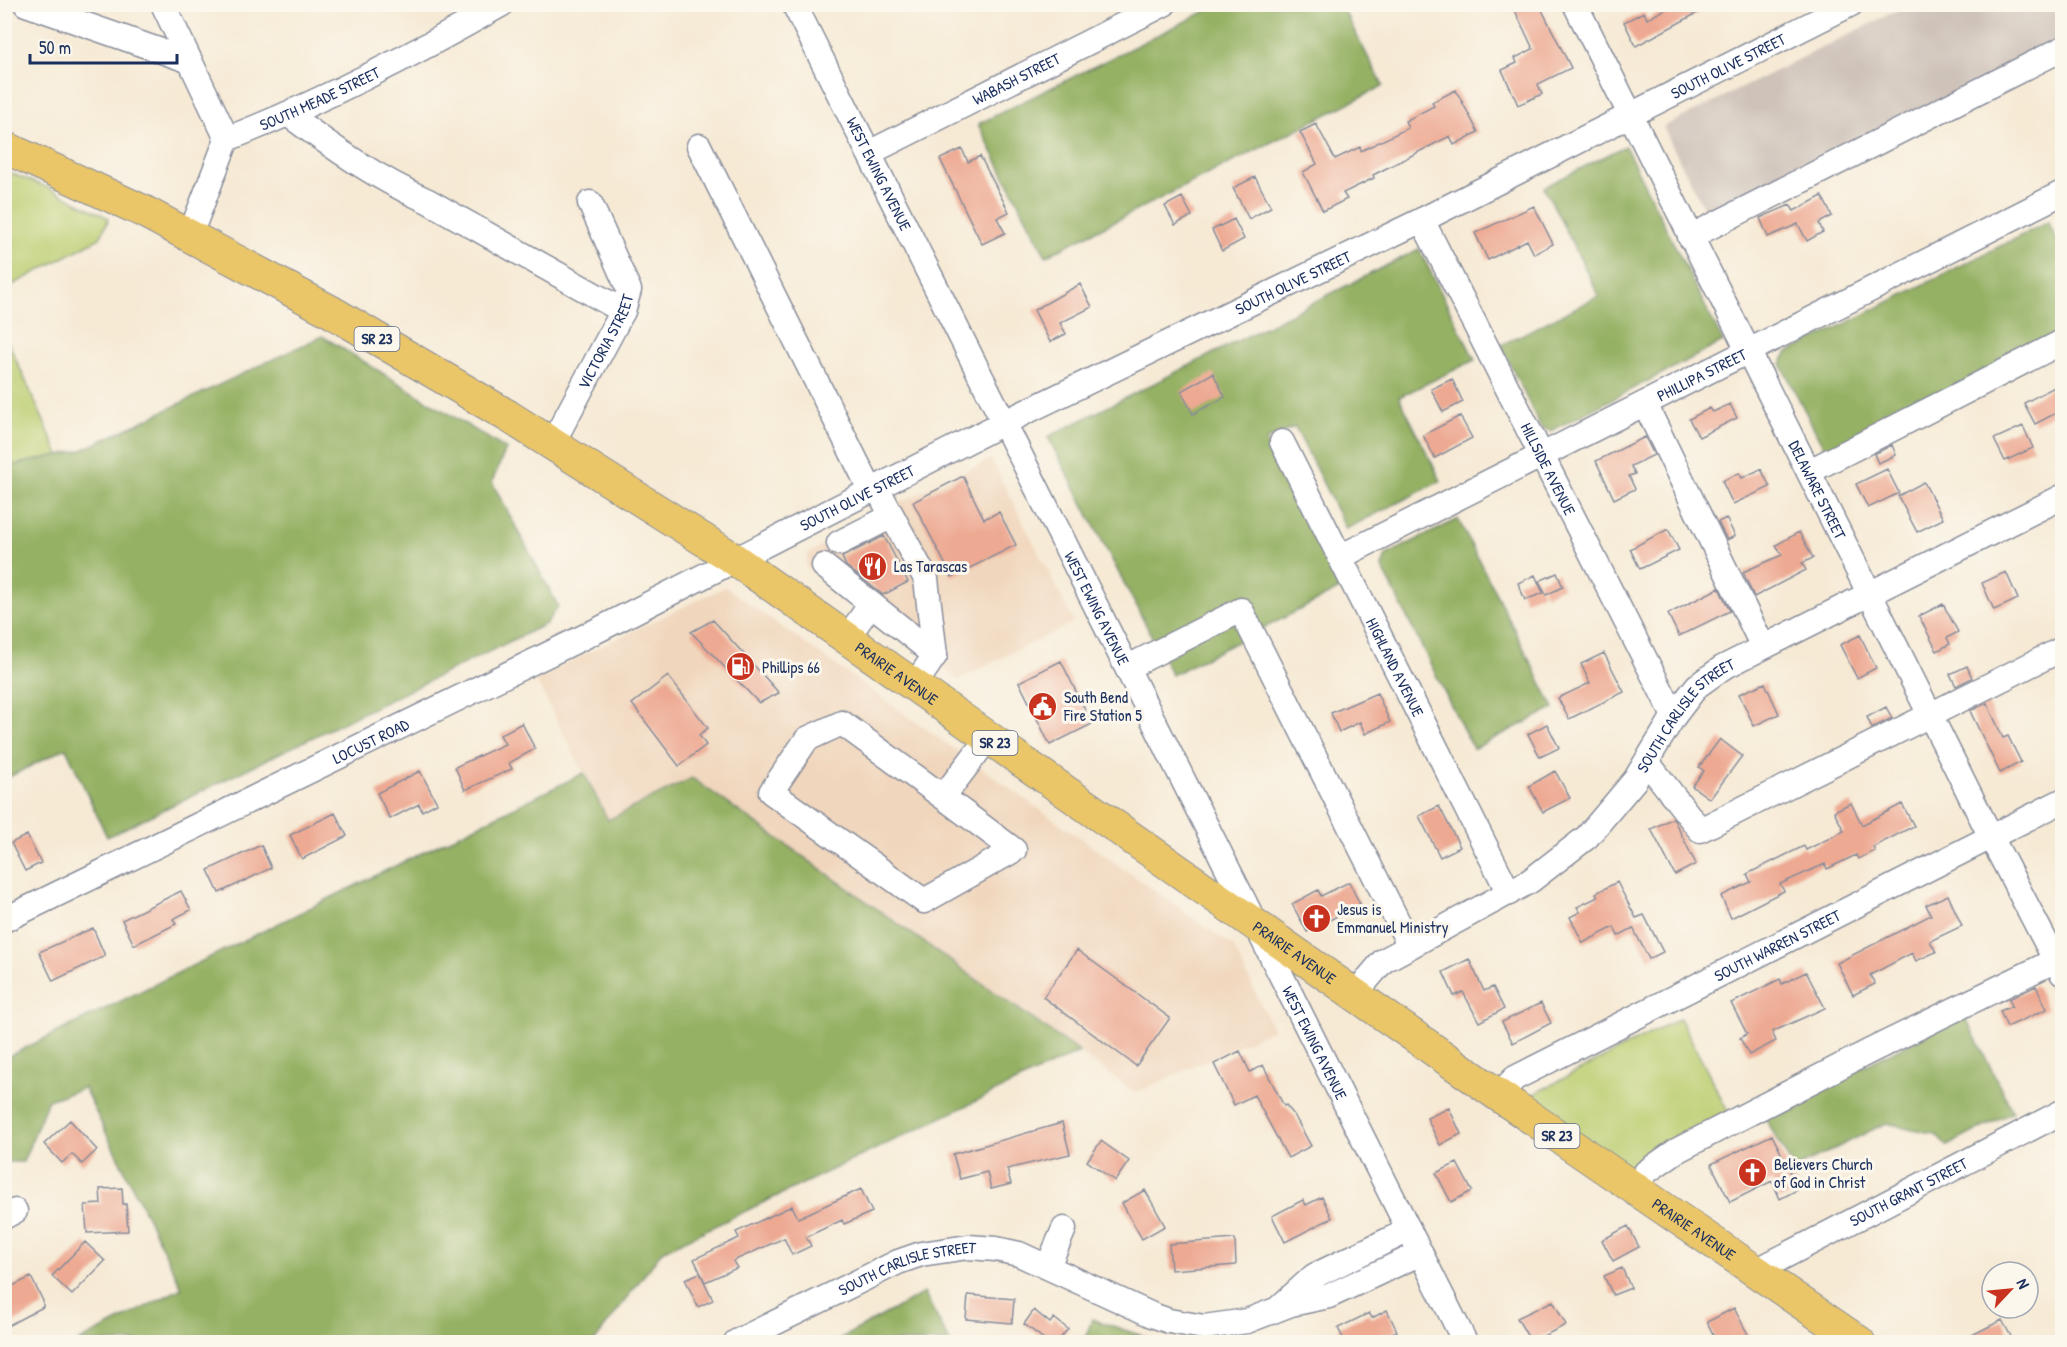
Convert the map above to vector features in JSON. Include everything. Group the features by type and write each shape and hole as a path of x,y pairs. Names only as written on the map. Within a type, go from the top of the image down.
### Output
{"main road":[{"name":"SR 23","path":"4,147 190,235 330,311 552,444 734,559"},
{"name":"PRAIRIE AVENUE","path":"734,559 1498,1095 1859,1342"}],"street":[{"path":"26,4 190,61"},
{"path":"163,4 227,139 190,235"},
{"name":"WEST EWING AVENUE","path":"794,4 1466,1342"},
{"name":"WABASH STREET","path":"870,153 1164,4"},
{"name":"DELAWARE STREET","path":"1575,4 1690,237 1872,593 1991,837 2060,964"},
{"name":"SOUTH OLIVE STREET","path":"734,559 1005,422 1422,220 1851,4"},
{"name":"SOUTH MEADE STREET","path":"227,139 289,115 432,44 492,7"},
{"path":"1690,237 2062,49"},
{"path":"289,115 337,150 401,189 428,201 623,311"},
{"path":"699,146 874,490 892,516 926,579 935,655 914,686"},
{"name":"PHILLIPA STREET","path":"1340,557 2062,193"},
{"name":"VICTORIA STREET","path":"552,444 623,311 629,290 590,203"},
{"name":"HILLSIDE AVENUE","path":"1422,220 1674,716"},
{"path":"1810,471 2062,342"},
{"path":"1645,404 1763,646"},
{"name":"HIGHLAND AVENUE","path":"1282,442 1509,893"},
{"name":"SOUTH CARLISLE STREET","path":"1354,994 1383,961 1509,893 1539,874 1587,837 1606,818 1647,762 1674,716 1697,687 1722,668 2062,497"},
{"path":"839,543 892,516"},
{"name":"LOCUST ROAD","path":"4,920 600,629 734,559"},
{"path":"824,566 935,655"},
{"path":"847,638 871,604"},
{"path":"1128,667 1241,610 1410,946"},
{"path":"1647,762 1700,830 2062,649"},
{"path":"842,723 943,797 1014,850 924,901 771,792 807,739 842,723"},
{"path":"943,797 988,738"},
{"name":"SOUTH WARREN STREET","path":"1498,1095 1515,1078 2062,801"},
{"path":"1635,1190 1646,1172 1676,1151 1868,1052 2060,964"},
{"name":"SOUTH GRANT STREET","path":"1754,1272 2062,1112"},
{"path":"1048,1266 1064,1229"},
{"path":"1279,1308 1314,1276 1409,1230"},
{"name":"SOUTH CARLISLE STREET","path":"736,1342 898,1262 941,1249 996,1249 1019,1254 1152,1315 1187,1325 1219,1326 1247,1321 1279,1308"},
{"path":"1279,1308 1329,1296 1420,1253"}],"shaded area":[{"path":"1908,5 2062,5 2062,43 1710,221 1663,127"},
{"path":"991,459 1074,622 958,680 806,567 808,554 895,505"},
{"path":"725,587 1233,946 1273,1029 1136,1093 692,778 608,820 535,678"}],"green space":[{"path":"1218,5 1341,5 1383,86 1046,256 978,124"},
{"path":"1625,146 1723,342 1551,431 1541,428 1501,345 1599,296 1544,187"},
{"path":"5,171 49,188 109,218 100,238 5,289"},
{"path":"2048,222 2062,251 2062,336 1827,454 1781,364 1787,353"},
{"path":"1419,249 1475,360 1399,397 1441,481 1346,529 1295,427 1266,440 1340,589 1172,675 1048,437"},
{"path":"4,333 59,455 5,467"},
{"path":"322,336 506,449 492,482 558,606 546,624 107,837 66,748 5,779 5,467 82,450"},
{"path":"1458,519 1554,708 1473,749 1382,567 1386,555"},
{"path":"584,773 608,820 692,778 1079,1052 662,1251 594,1342 78,1342 182,1288 84,1088 48,1100 23,1162 5,1162 5,1058"},
{"path":"1964,1015 2013,1112 1947,1146 1936,1134 1886,1123 1794,1169 1765,1117"},
{"path":"1680,1018 1729,1114 1633,1170 1526,1098"},
{"path":"924,1293 950,1342 834,1342"},
{"path":"1092,1319 1160,1342 1084,1342"}],"building":[{"path":"1512,4 1539,4 1571,68 1538,84 1542,94 1518,105 1502,70 1517,63 1515,58 1533,49"},
{"path":"1676,4 1714,4 1636,46 1624,22 1644,12 1647,19"},
{"path":"1456,90 1478,132 1454,145 1450,136 1373,175 1374,178 1343,193 1347,199 1323,211 1303,172 1317,164 1300,132 1316,124 1335,159 1360,147 1361,151 1408,128 1405,121 1434,106 1432,102"},
{"path":"962,149 968,162 980,156 1009,212 997,218 1005,233 982,244 940,159"},
{"path":"1255,177 1271,207 1249,219 1233,188"},
{"path":"1822,196 1832,216 1819,223 1823,232 1807,241 1798,224 1768,237 1760,218 1790,205 1794,211"},
{"path":"1182,197 1192,216 1175,225 1165,206"},
{"path":"1534,206 1553,244 1534,254 1527,240 1488,260 1475,233"},
{"path":"1234,219 1244,239 1222,251 1212,230"},
{"path":"1080,284 1092,307 1060,323 1066,334 1050,342 1034,310"},
{"path":"1213,373 1225,397 1193,414 1181,391"},
{"path":"1452,379 1463,402 1443,412 1431,389"},
{"path":"2062,383 2062,410 2035,424 2024,403"},
{"path":"1730,404 1737,418 1699,437 1689,419 1710,408 1713,412"},
{"path":"1460,416 1472,438 1435,458 1423,435"},
{"path":"2023,426 2033,448 2005,461 1994,439"},
{"path":"1645,437 1654,455 1631,466 1635,474 1629,476 1635,489 1614,499 1596,461"},
{"path":"1892,445 1896,455 1878,463 1874,454"},
{"path":"1761,469 1770,487 1733,504 1722,481 1739,473 1742,478"},
{"path":"1887,469 1899,493 1868,508 1856,484"},
{"path":"963,476 984,519 999,512 1016,545 952,577 913,502"},
{"path":"1924,482 1943,519 1917,532 1898,496"},
{"path":"1726,518 1735,536 1727,540 1718,522"},
{"path":"1668,529 1679,550 1640,569 1630,549"},
{"path":"1799,532 1813,558 1802,563 1806,570 1754,597 1743,572 1782,555 1776,545"},
{"name":"Las Tarascas","path":"884,536 908,582 883,595 846,566 842,557"},
{"path":"2006,572 2018,599 1994,610 1982,583"},
{"path":"1557,573 1563,587 1546,595 1539,581"},
{"path":"1535,575 1543,593 1525,600 1518,583"},
{"path":"1719,588 1730,611 1679,636 1668,614"},
{"path":"1943,604 1958,632 1947,638 1950,644 1937,651 1919,616"},
{"name":"Phillips 66","path":"713,620 779,693 759,703 691,632"},
{"path":"1860,635 1876,668 1857,678 1840,645"},
{"path":"1604,653 1624,692 1569,719 1558,698 1590,683 1581,664"},
{"path":"1061,661 1092,724 1050,745 1019,682"},
{"path":"1967,666 1972,678 1956,686 1950,674"},
{"path":"668,676 708,728 699,735 706,745 679,766 632,704"},
{"path":"1765,683 1779,714 1754,726 1739,694"},
{"path":"1377,693 1390,722 1365,734 1360,722 1339,732 1331,713"},
{"path":"1987,703 2003,738 2008,736 2021,762 2000,773 1970,711"},
{"path":"1886,707 1892,718 1872,728 1867,717"},
{"path":"522,723 535,749 509,763 512,769 465,790 455,767 505,744 500,735"},
{"path":"1547,724 1559,748 1540,757 1528,734"},
{"path":"1720,739 1742,756 1710,799 1692,786 1704,771 1699,767"},
{"path":"420,771 437,803 422,811 419,804 390,819 377,793"},
{"path":"1555,771 1570,798 1543,812 1529,786"},
{"path":"1851,803 1862,825 1902,804 1914,826 1873,847 1875,851 1858,859 1856,855 1827,869 1825,864 1780,884 1784,891 1731,918 1721,896 1751,882 1747,874 1804,846 1806,850 1844,831 1834,811"},
{"path":"1439,806 1460,847 1440,857 1419,816"},
{"path":"335,813 347,836 302,859 290,835"},
{"path":"1673,818 1696,864 1675,875 1651,829"},
{"path":"27,835 41,863 25,871 11,843"},
{"path":"261,845 271,868 219,893 208,870"},
{"name":"Jesus is Emmanuel Ministry","path":"1349,882 1360,904 1307,932 1292,904 1318,890 1321,896"},
{"path":"1617,882 1636,918 1644,915 1663,952 1649,959 1633,928 1618,936 1614,927 1583,943 1570,917 1580,912 1577,907 1598,897 1596,893"},
{"path":"181,891 191,910 173,919 176,924 134,945 122,920"},
{"path":"1948,895 1962,926 1930,941 1936,952 1916,961 1912,953 1870,975 1875,984 1853,995 1837,963 1931,915 1926,905"},
{"path":"93,928 105,956 53,981 39,952"},
{"path":"1077,950 1170,1018 1136,1066 1043,997"},
{"path":"1469,959 1484,991 1493,987 1504,1009 1479,1022 1463,992 1454,996 1443,972"},
{"path":"1806,972 1825,1008 1772,1032 1776,1041 1749,1055 1740,1038 1747,1034 1731,1003 1780,979 1782,984"},
{"path":"2036,986 2047,1009 2007,1027 2000,1011 2012,1006 2009,999"},
{"path":"1541,1003 1551,1023 1513,1043 1502,1022"},
{"path":"1240,1051 1250,1072 1263,1065 1284,1106 1286,1105 1294,1115 1311,1146 1288,1158 1254,1095 1234,1105 1214,1064"},
{"path":"1449,1108 1461,1134 1440,1145 1427,1118"},
{"path":"70,1120 97,1150 82,1164 72,1154 62,1163 44,1144"},
{"path":"1062,1123 1070,1154 1007,1169 1011,1184 991,1189 987,1172 960,1179 953,1154"},
{"name":"Believers Church of God in Christ","path":"1772,1135 1799,1189 1780,1199 1772,1181 1730,1202 1711,1164"},
{"path":"1101,1141 1129,1161 1115,1181 1087,1161"},
{"path":"1457,1163 1472,1191 1451,1202 1436,1173"},
{"path":"122,1188 128,1231 87,1233 85,1205 101,1204 100,1189"},
{"path":"861,1189 872,1212 844,1224 842,1220 806,1237 811,1246 792,1255 784,1238 733,1261 737,1268 705,1282 694,1259 739,1238 736,1232 792,1206 798,1218"},
{"path":"1145,1190 1165,1226 1142,1239 1122,1203"},
{"path":"1322,1197 1332,1218 1285,1242 1272,1216 1303,1200 1306,1205"},
{"path":"1628,1226 1639,1247 1613,1261 1602,1240"},
{"path":"1235,1239 1236,1265 1171,1270 1169,1244"},
{"path":"85,1242 105,1261 72,1295 52,1276"},
{"path":"1622,1268 1631,1288 1613,1295 1604,1276"},
{"path":"700,1273 713,1300 698,1307 685,1279"},
{"path":"31,1277 43,1301 43,1307 9,1325 4,1317 4,1290"},
{"path":"968,1295 1014,1299 1012,1323 966,1319"},
{"path":"1553,1301 1566,1325 1531,1342 1517,1318"},
{"path":"1734,1308 1752,1342 1717,1342 1707,1322"},
{"path":"1034,1310 1050,1323 1054,1318 1068,1329 1057,1342 1048,1342 1024,1324"},
{"path":"1387,1310 1397,1331 1372,1342 1345,1342 1338,1328 1369,1313 1372,1318"},
{"path":"2002,1320 2014,1342 1958,1342"}],"place":[{"name":"Las Tarascas","path":"873,566"},
{"name":"Phillips 66","path":"741,667"},
{"name":"South Bend Fire Station 5","path":"1043,706"},
{"name":"Jesus is Emmanuel Ministry","path":"1316,918"},
{"name":"Believers Church of God in Christ","path":"1753,1173"}]}
